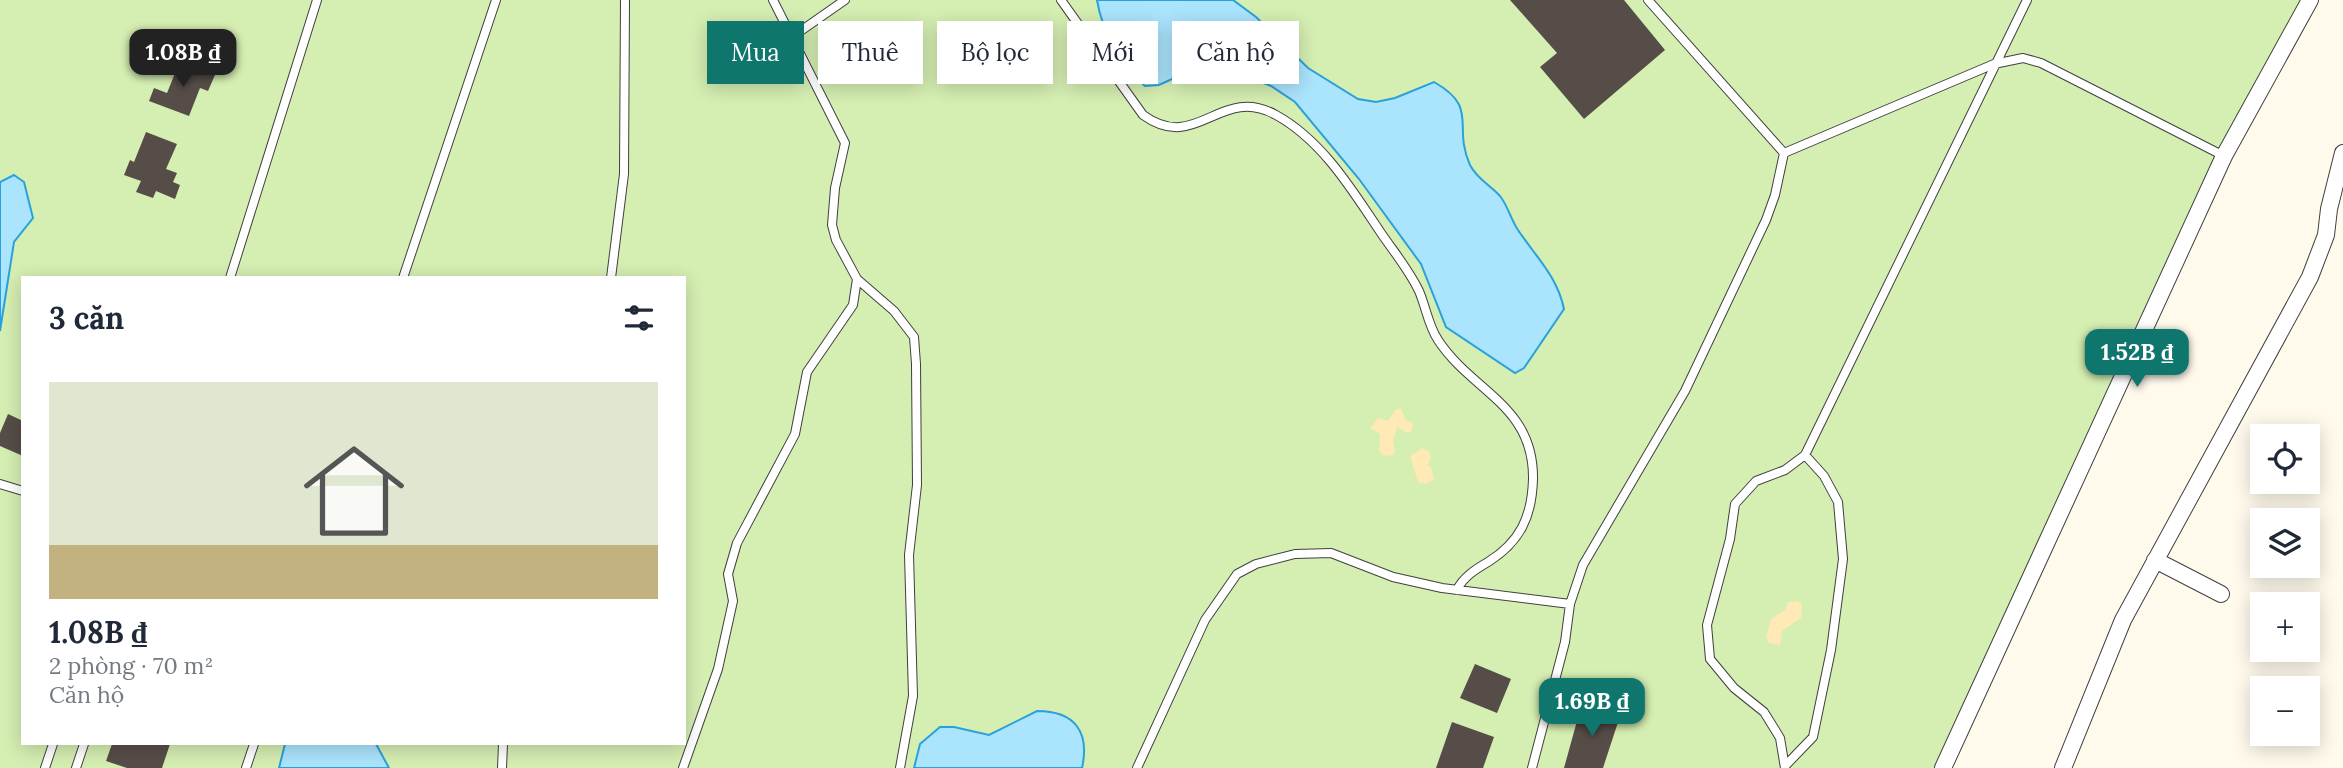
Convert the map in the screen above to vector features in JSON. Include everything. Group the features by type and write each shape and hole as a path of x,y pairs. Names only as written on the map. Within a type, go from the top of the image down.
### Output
{"street":[{"path":"1943,768 2224,156 2310,0"},
{"path":"2063,768 2099,673 2155,560 2310,277 2326,235 2329,209 2343,153"},
{"path":"2155,560 2221,594"}],"lane":[{"path":"231,276 317,0"},
{"path":"404,276 496,0"},
{"path":"611,276 624,174 625,0"},
{"path":"774,0 784,21"},
{"path":"804,29 845,0"},
{"path":"1061,0 1143,115 1153,122 1177,129 1233,107 1257,107 1277,116 1309,139 1343,178 1418,289 1439,343 1451,358 1509,410 1519,424 1531,450 1533,480 1528,519 1515,541 1466,578 1457,590"},
{"path":"1648,0 1784,153"},
{"path":"1785,767 1780,738 1764,712 1734,688 1710,659 1707,625 1730,539 1735,504 1756,481 1785,470 1805,455 2027,0"},
{"path":"1784,153 1994,64 2023,58 2041,64 2224,156"},
{"path":"804,61 845,143 835,188 832,225 836,240 857,279 894,311 914,337 917,485 909,555 912,696 900,768"},
{"path":"1532,768 1565,642 1570,604 1583,565 1685,391 1766,220 1784,153"},
{"path":"683,768 718,669 733,601 727,574 737,543 795,435 807,372 853,305 857,279"},
{"path":"1785,767 1813,737 1831,650 1843,559 1838,502 1824,476 1805,455"},
{"path":"0,484 21,490"},
{"path":"1138,768 1205,620 1237,574 1272,558 1331,553 1393,577 1457,590 1570,604"},
{"path":"46,768 53,745"},
{"path":"76,768 84,745"},
{"path":"246,768 254,745"},
{"path":"502,768 503,745"}],"green space":[{"path":"0,0 2303,0 1936,768 0,768"}],"sand":[{"path":"1396,409 1401,409 1406,420 1413,424 1412,430 1408,433 1397,427 1393,442 1395,451 1392,456 1382,455 1379,450 1380,434 1370,428 1378,418 1388,421"},
{"path":"1422,448 1429,452 1431,459 1427,465 1431,467 1434,479 1426,484 1418,482 1410,456"},
{"path":"1797,601 1802,604 1801,618 1782,631 1780,645 1769,643 1766,636 1771,619 1785,610 1788,602"}],"water":[{"path":"1097,0 1233,0 1260,21 1172,21 1172,79 1159,85 1145,86 1143,84 1158,84 1158,21 1102,21"},
{"path":"1299,59 1308,68 1358,99 1376,102 1395,98 1434,82 1448,91 1461,109 1463,139 1470,165 1503,200 1518,230 1545,267 1561,297 1564,309 1524,368 1515,373 1446,327 1421,264 1359,179 1295,102 1266,84 1299,84"},
{"path":"14,175 24,182 33,218 14,242 0,331 0,182"},
{"path":"1037,711 1061,715 1077,726 1084,744 1082,768 914,768 920,744 940,727 954,727 989,735"},
{"path":"285,745 377,745 389,768 279,768"}],"building":[{"path":"1510,0 1624,0 1665,50 1584,119 1540,67 1557,53"},
{"path":"180,61 215,75 208,91 200,88 189,116 149,101 154,88 167,93"},
{"path":"146,132 177,144 166,169 177,173 173,182 180,185 175,199 156,191 153,198 136,192 141,181 124,175 130,160 134,162"},
{"path":"8,414 21,420 21,455 0,446 0,433"},
{"path":"1475,664 1511,679 1497,713 1460,698"},
{"path":"1582,703 1621,713 1603,768 1564,768"},
{"path":"1452,722 1494,737 1483,768 1436,768"},
{"path":"112,745 170,745 162,768 127,768 106,761"}]}
